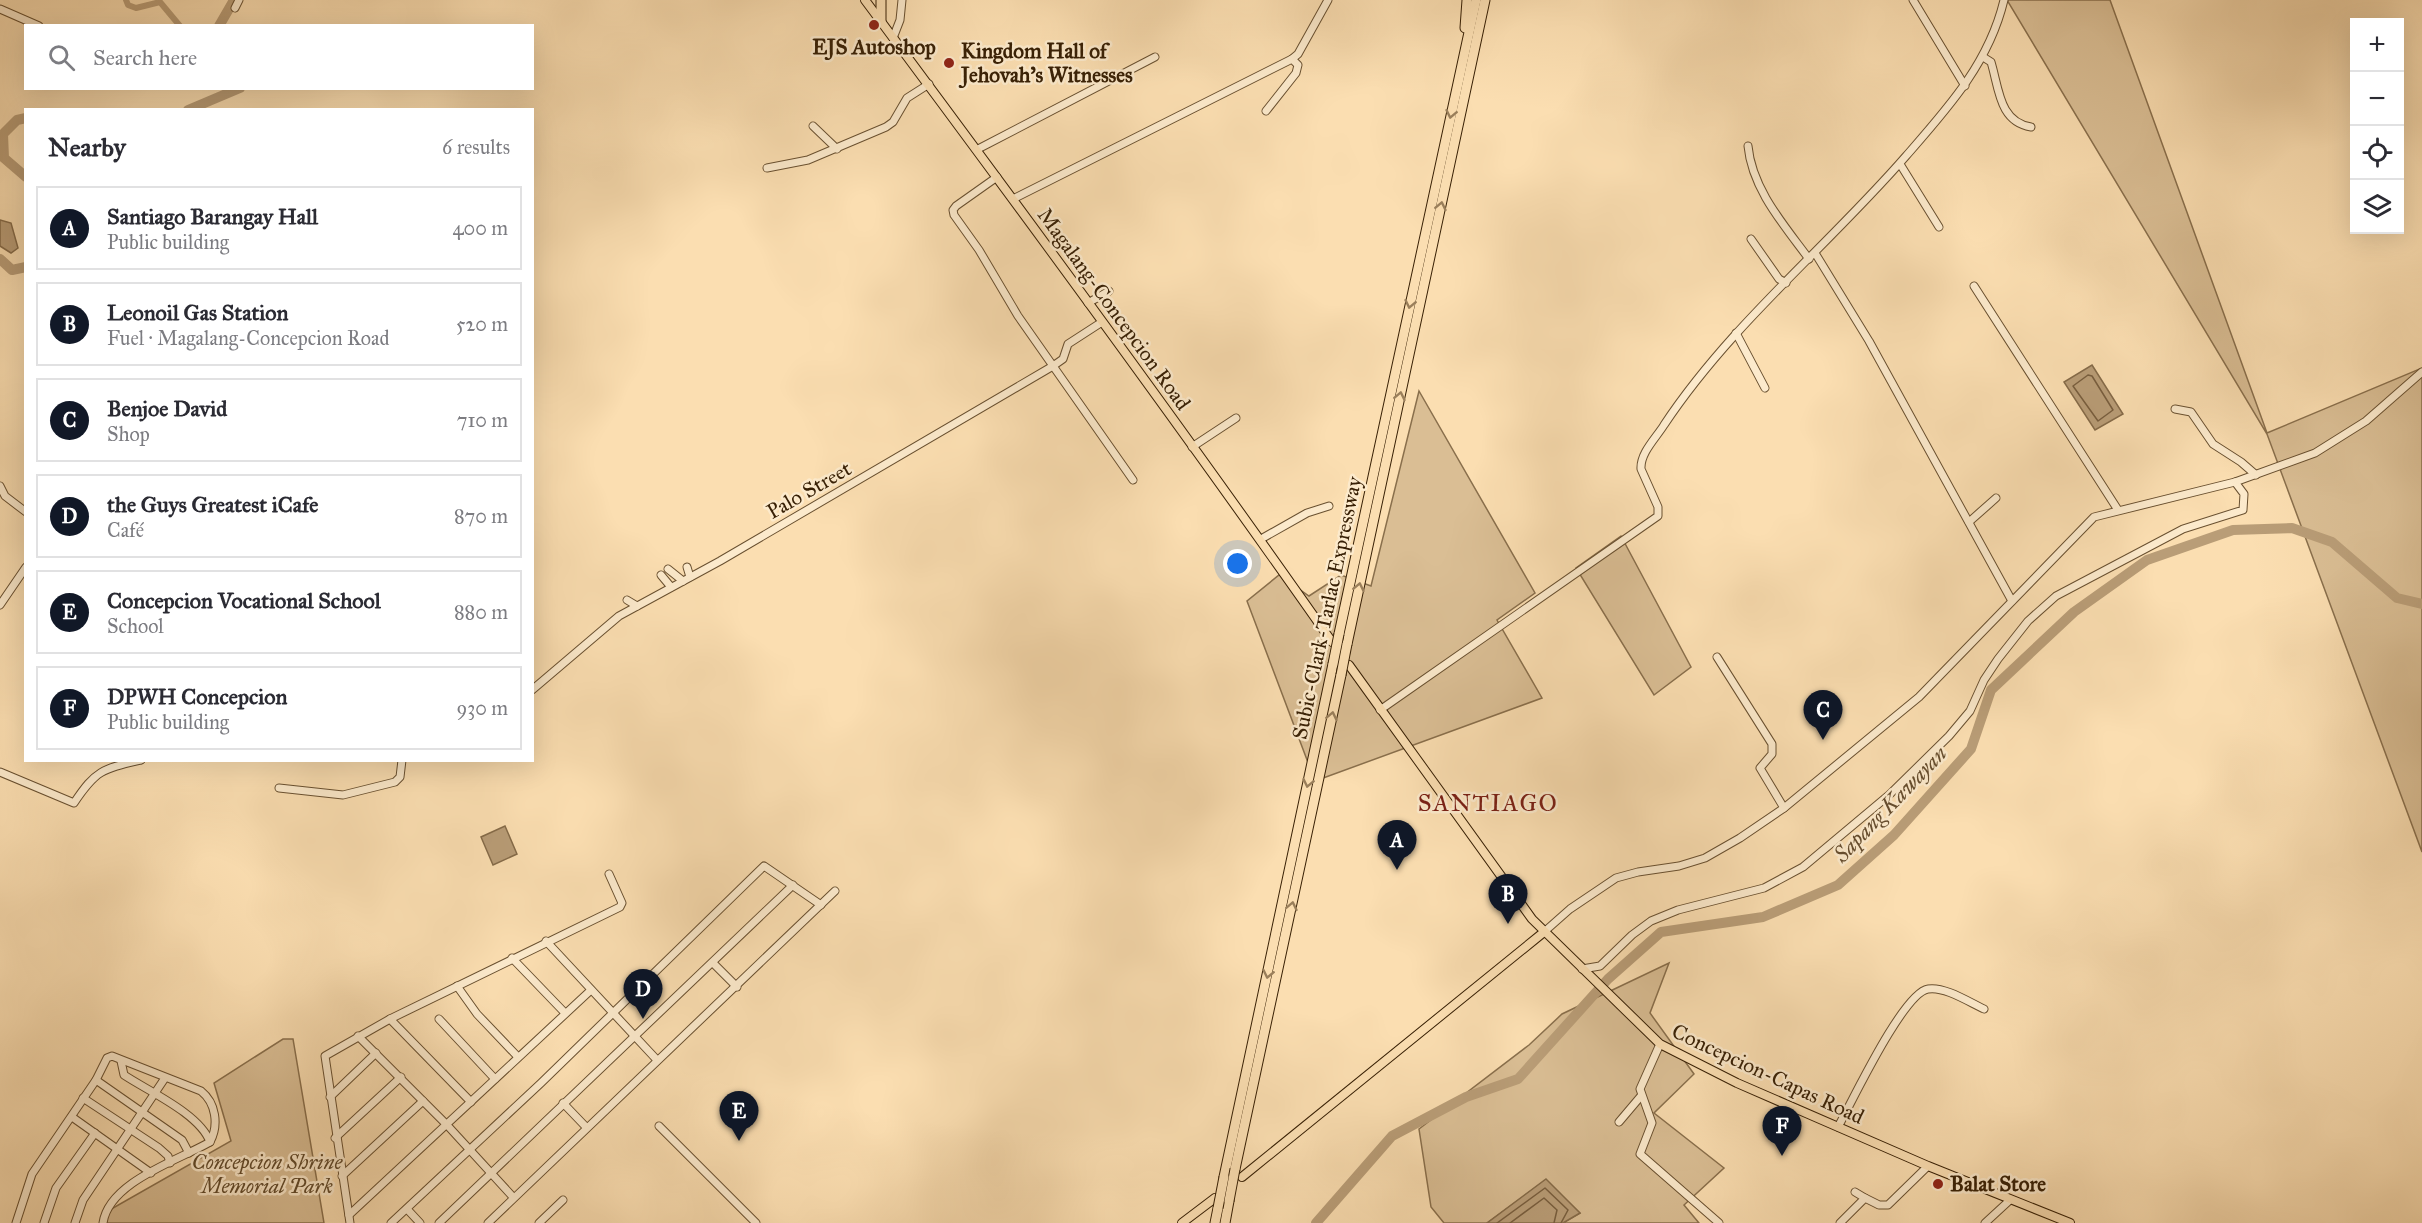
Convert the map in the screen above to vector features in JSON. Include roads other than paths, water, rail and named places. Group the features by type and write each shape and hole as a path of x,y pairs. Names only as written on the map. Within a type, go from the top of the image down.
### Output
{"highway":[{"path":"881,0 881,22"},
{"path":"1464,56 1467,0"},
{"name":"Subic-Clark-Tarlac Expressway","path":"1215,1223 1216,1203 1224,1177 1476,0"},
{"name":"Subic-Clark-Tarlac Expressway","path":"1225,1223 1485,0"}],"main road":[{"name":"Magalang-Concepcion Road","path":"865,0 978,149 1192,447 1261,539 1332,642"},
{"path":"1242,1177 1544,932 1349,665"},
{"name":"Concepcion-Capas Road","path":"1544,932 1660,1044 1737,1083 1928,1166 2070,1223"},
{"path":"1182,1223 1216,1203"}],"street":[{"path":"235,8 239,0"},
{"path":"893,38 900,20 902,0"},
{"path":"1013,199 1292,59 1298,54 1328,0"},
{"path":"1913,0 1965,86"},
{"path":"1380,710 1658,516 1658,507 1641,468 1642,460 1695,381 1736,333 1900,164 1965,86 1983,57 1995,31 2004,0"},
{"path":"0,9 34,24"},
{"path":"978,149 1155,57"},
{"path":"1983,57 1991,62 2003,109 2020,126 2031,128"},
{"path":"1266,111 1296,72 1298,65 1292,59"},
{"path":"767,168 808,160 893,122 907,98 929,84"},
{"path":"813,126 837,149"},
{"path":"1749,146 1751,168 1757,183 1809,259"},
{"path":"1900,164 1938,227"},
{"path":"997,177 956,206 953,212 1053,366 1134,480"},
{"path":"1751,239 1779,279 1786,283"},
{"path":"1815,253 1869,341 2012,601"},
{"path":"1974,286 2118,510"},
{"path":"1088,303 1109,291"},
{"name":"Palo Street","path":"534,688 610,623 1053,366 1062,359 1068,344 1102,322"},
{"path":"1736,333 1765,388"},
{"path":"1544,932 1569,909 1616,878 1679,866 1705,858 1752,831 1784,808 1919,697 2066,547 2089,520 2099,514 2256,476 2315,453 2336,442 2366,421 2422,372"},
{"path":"2175,409 2191,412 2213,444 2241,462 2256,476"},
{"path":"1192,447 1236,418"},
{"path":"1584,972 1600,966 1632,935 1651,921 1678,910 1764,888 1803,867 1889,795 1949,736 1970,711 1984,680 1998,659 2028,621 2056,596 2183,529 2243,510 2244,494 2235,482"},
{"path":"0,486 4,496 24,511"},
{"path":"1969,522 1996,498"},
{"path":"1261,539 1307,513 1329,506"},
{"path":"687,567 690,577"},
{"path":"668,569 683,581"},
{"path":"0,605 24,570"},
{"path":"661,574 671,587"},
{"path":"627,600 637,606"},
{"path":"1717,657 1772,744 1772,754 1760,768 1784,808"},
{"path":"0,772 74,803 84,784 95,776 115,766 132,762"},
{"path":"279,788 343,795 395,782 400,777 402,762"},
{"path":"391,1223 764,866 821,905"},
{"path":"350,1223 335,1138 325,1056 390,1019 622,905 609,873"},
{"path":"439,1223 793,885"},
{"path":"488,1223 835,891"},
{"path":"546,941 657,1060"},
{"path":"512,958 565,1013"},
{"path":"713,963 737,987"},
{"path":"457,986 477,1014 518,1057"},
{"path":"1838,1127 1884,1041 1914,996 1922,991 1936,988 1984,1009"},
{"path":"349,1215 591,990"},
{"path":"390,1019 471,1102"},
{"path":"439,1019 495,1079"},
{"path":"358,1036 401,1077 513,1197"},
{"path":"1660,1044 1642,1081 1641,1096 1652,1123 1640,1154 1719,1223"},
{"path":"330,1097 376,1053"},
{"path":"16,1223 32,1174 109,1057 201,1091 209,1098 216,1125 210,1142 151,1173 113,1198 103,1223"},
{"path":"121,1061 124,1075 196,1120 207,1133 210,1142"},
{"path":"335,1138 401,1077"},
{"path":"75,1223 83,1200 165,1078"},
{"path":"96,1080 182,1140 189,1153"},
{"path":"1619,1122 1641,1096"},
{"path":"83,1098 168,1156 170,1163"},
{"path":"342,1176 423,1101"},
{"path":"563,1103 586,1127"},
{"path":"72,1116 151,1173"},
{"path":"659,1126 756,1223"},
{"path":"44,1223 50,1198 94,1133"},
{"path":"1854,1192 1879,1205 1888,1205 1928,1166"},
{"path":"1840,1223 1865,1198"},
{"path":"539,1223 563,1200"},
{"path":"1985,1223 2010,1200"},
{"path":"406,1209 420,1223"}],"water":[{"path":"0,220 11,223 18,248 11,253 0,246"},
{"path":"2092,365 2123,414 2095,430 2064,382"},
{"path":"505,826 517,854 493,865 481,837"},
{"path":"1546,1179 1580,1213 1563,1223 1487,1223"}],"waterway":[{"path":"126,0 128,5 136,8 160,2 178,24"},
{"path":"220,24 234,0"},
{"path":"193,108 235,90"},
{"path":"24,118 17,120 3,134 4,158 24,175"},
{"path":"0,259 12,270 24,267"},
{"name":"Sapang Kawayan","path":"1316,1223 1392,1136 1466,1097 1518,1079 1608,979 1661,932 1763,917 1838,885 1894,835 1971,749 1991,690 2074,612 2147,560 2233,530 2292,528 2332,542 2397,598 2422,604"}],"place":[{"name":"EJS Autoshop","path":"874,25"},
{"name":"Kingdom Hall of Jehovah's Witnesses","path":"949,63"},
{"name":"Benjoe David","path":"1823,740"},
{"name":"Santiago Barangay Hall","path":"1397,870"},
{"name":"Leonoil Gas Station","path":"1508,924"},
{"name":"the Guys Greatest iCafe","path":"643,1019"},
{"name":"Concepcion Vocational School","path":"739,1141"},
{"name":"DPWH Concepcion","path":"1782,1156"},
{"name":"Balat Store","path":"1938,1184"}],"district":[{"name":"SANTIAGO","path":"1488,803"}],"park label":[{"name":"Concepcion Shrine Memorial Park","path":"267,1174"}]}
